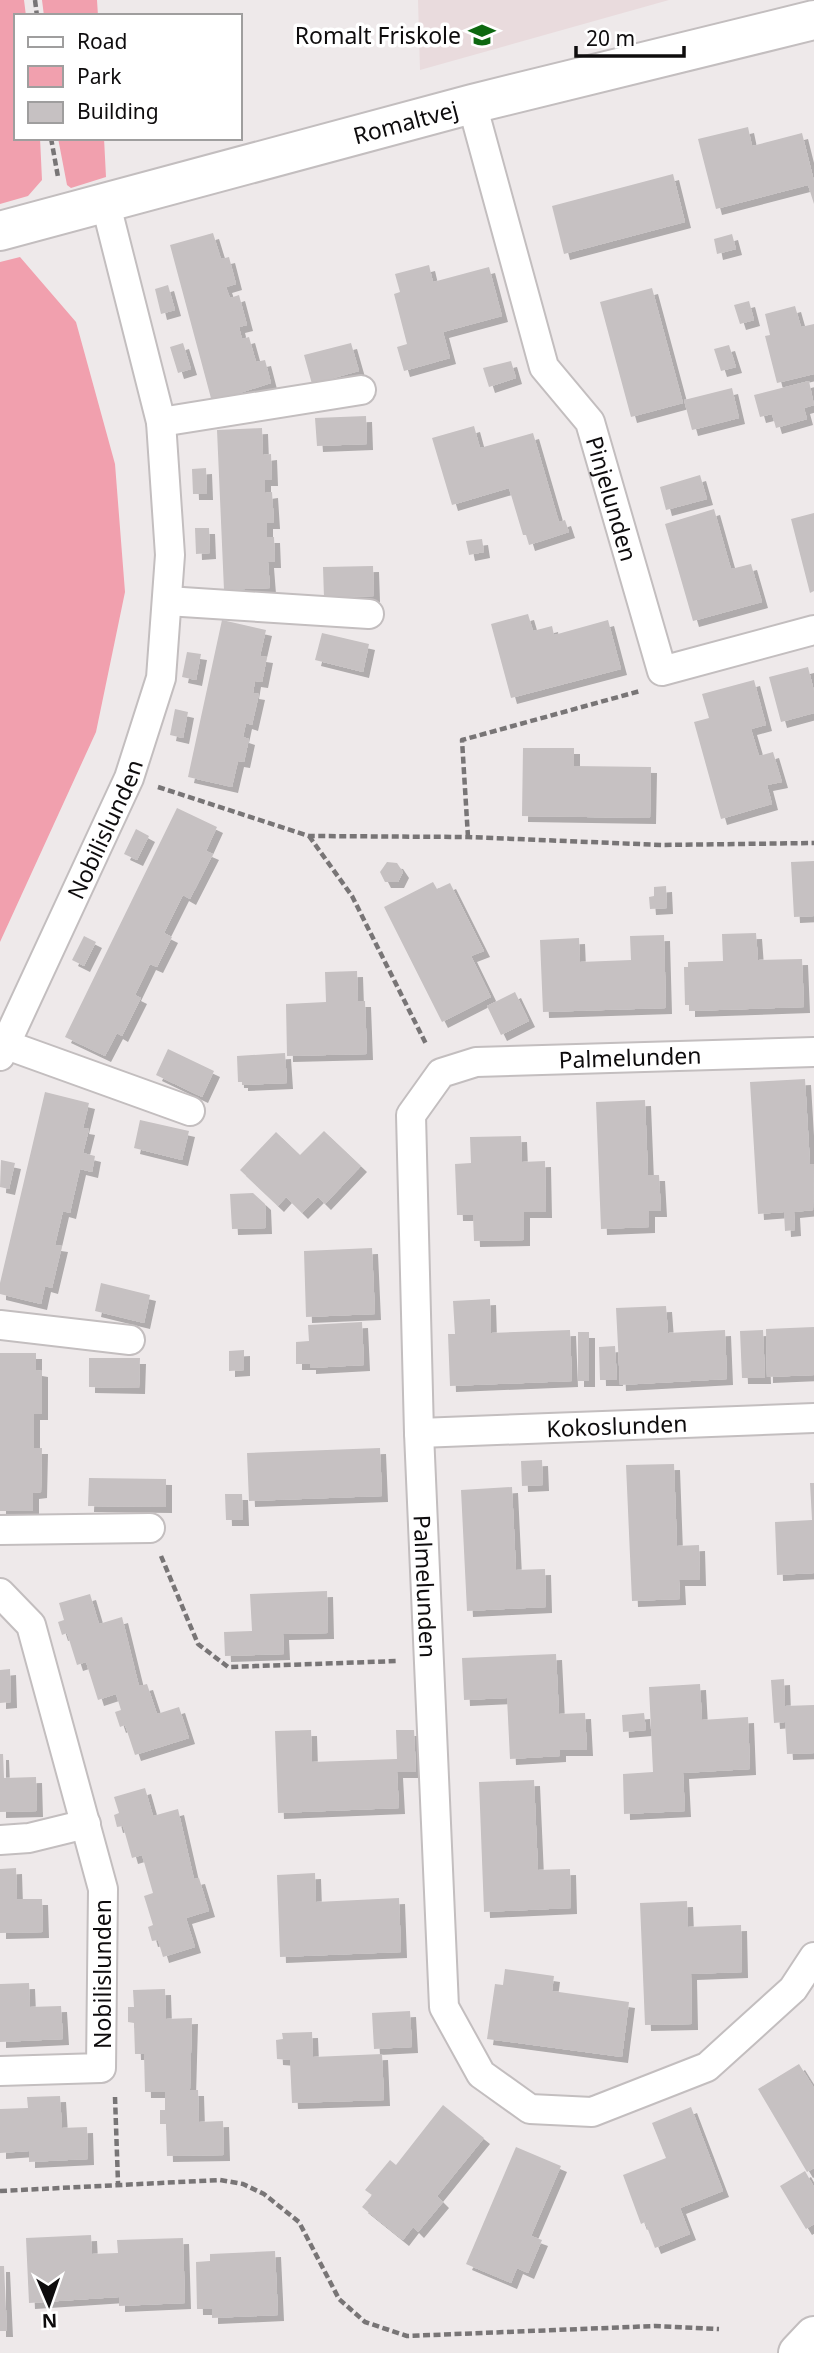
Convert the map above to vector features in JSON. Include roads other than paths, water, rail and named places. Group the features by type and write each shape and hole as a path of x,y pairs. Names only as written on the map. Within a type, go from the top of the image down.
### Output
{"street":[{"name":"Romaltvej","path":"0,231 472,104 814,20"},
{"name":"Pinjelunden","path":"472,104 544,367 590,422 662,671 814,631"},
{"name":"Nobilislunden","path":"105,201 161,422 170,555 161,678 129,778 2,1050 190,1111"},
{"path":"161,422 361,390"},
{"path":"166,601 369,614"},
{"name":"Palmelunden","path":"814,1052 476,1062 441,1073 411,1115 419,1433 444,2007 481,2074 530,2109 592,2112 707,2067 793,1989 814,1957"},
{"path":"0,1325 130,1340"},
{"name":"Kokoslunden","path":"419,1433 814,1418"},
{"path":"0,1530 150,1528"},
{"name":"Nobilislunden","path":"0,1593 31,1625 103,1889 101,2068 0,2071"},
{"path":"0,1840 29,1838 86,1824"},
{"path":"798,2353 814,2336"}],"place":[{"name":"Romalt Friskole","path":"482,35"}]}
